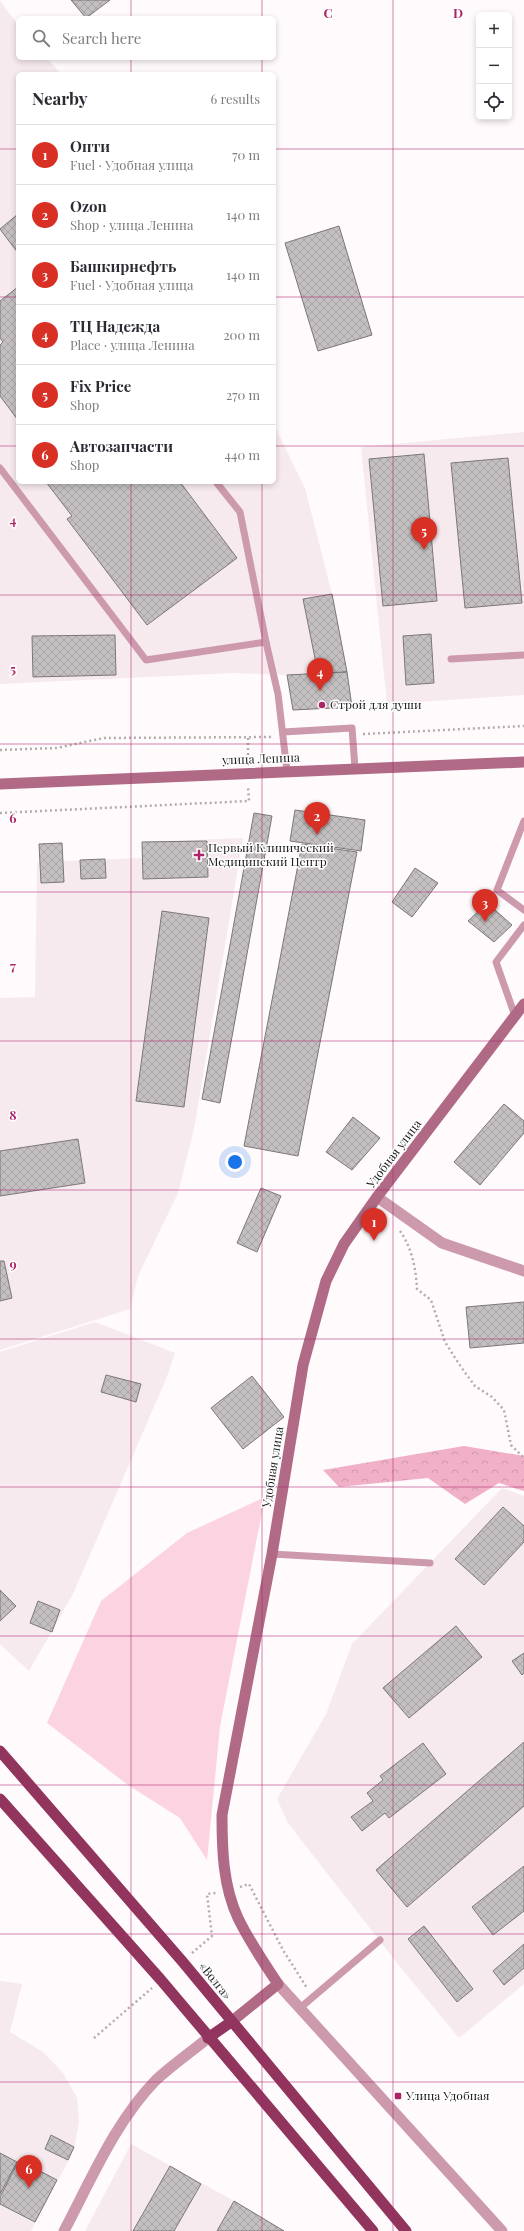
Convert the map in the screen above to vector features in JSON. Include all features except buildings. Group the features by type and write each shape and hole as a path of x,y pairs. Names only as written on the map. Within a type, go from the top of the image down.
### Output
{"highway":[{"name":"«Волга»","path":"0,1751 182,1961 231,2022 406,2231"},
{"path":"0,1799 161,1980 208,2038 373,2231"},
{"path":"208,2038 231,2022"}],"main road":[{"name":"улица Ленина","path":"0,784 248,772 524,762"},
{"name":"Удобная улица","path":"278,1984 238,1918 229,1891 222,1856 222,1816 272,1554 304,1365 314,1320 326,1281 344,1244 377,1197 524,1004"},
{"path":"231,2022 278,1984"}],"street":[{"path":"377,1197 442,1244 524,1271"},
{"path":"278,1984 502,2231"},
{"path":"64,2231 112,2142 138,2101 157,2080 208,2038"}],"lane":[{"path":"0,468 146,660 266,642"},
{"path":"218,484 240,512 278,694 287,771"},
{"path":"451,659 524,655"},
{"path":"283,735 352,728 355,768"},
{"path":"524,823 497,890 524,910"},
{"path":"515,1016 496,962 524,925"},
{"path":"272,1554 430,1563"},
{"path":"300,2008 380,1940"}],"path":[{"path":"352,734 524,726"},
{"path":"0,750 56,748 104,738 248,738 283,735"},
{"path":"0,813 249,801 248,738"},
{"path":"396,1226 408,1242 416,1277 417,1289 431,1300 446,1342 461,1367 475,1386 492,1397 504,1410 511,1445 524,1458"},
{"path":"182,1961 212,1936 207,1894 229,1891 249,1884 283,1950 313,1997"},
{"path":"94,2038 161,1980"}],"shaded area":[{"path":"0,1 16,22 16,60 49,60 59,72 16,72 16,484 276,484 276,429 305,488 332,594 352,707 293,710 287,675 233,673 0,684"},
{"path":"524,432 524,695 387,704 361,447"},
{"path":"243,838 194,1129 178,1193 138,1276 130,1309 0,1350 0,998 35,997 37,862 142,858 143,842"},
{"path":"95,1322 175,1353 166,1379 73,1594 29,1671 0,1644 0,1352"},
{"path":"502,1488 524,1496 524,1984 459,2038 397,1963 288,1823 277,1799 326,1714 352,1644"},
{"path":"265,1497 220,1726 207,1860 180,1818 128,1785 47,1723 101,1601 187,1533"},
{"path":"0,1981 22,1984 10,2032 43,2052 63,2073 77,2098 79,2122 74,2150 31,2231 0,2231"},
{"path":"131,2144 234,2201 284,2231 85,2231"}],"green space":[{"path":"464,1446 524,1456 524,1491 499,1483 465,1504 428,1478 339,1487 323,1470"}],"place":[{"name":"Fix Price","path":"424,550"},
{"name":"ТЦ Надежда","path":"320,691"},
{"name":"Строй для души","path":"322,705"},
{"name":"Ozon","path":"317,835"},
{"name":"Первый Клинический Медицинский Центр","path":"199,855"},
{"name":"Башкирнефть","path":"485,922"},
{"name":"Опти","path":"374,1241"},
{"name":"Улица Удобная","path":"398,2096"},
{"name":"Автозапчасти","path":"29,2188"}]}
